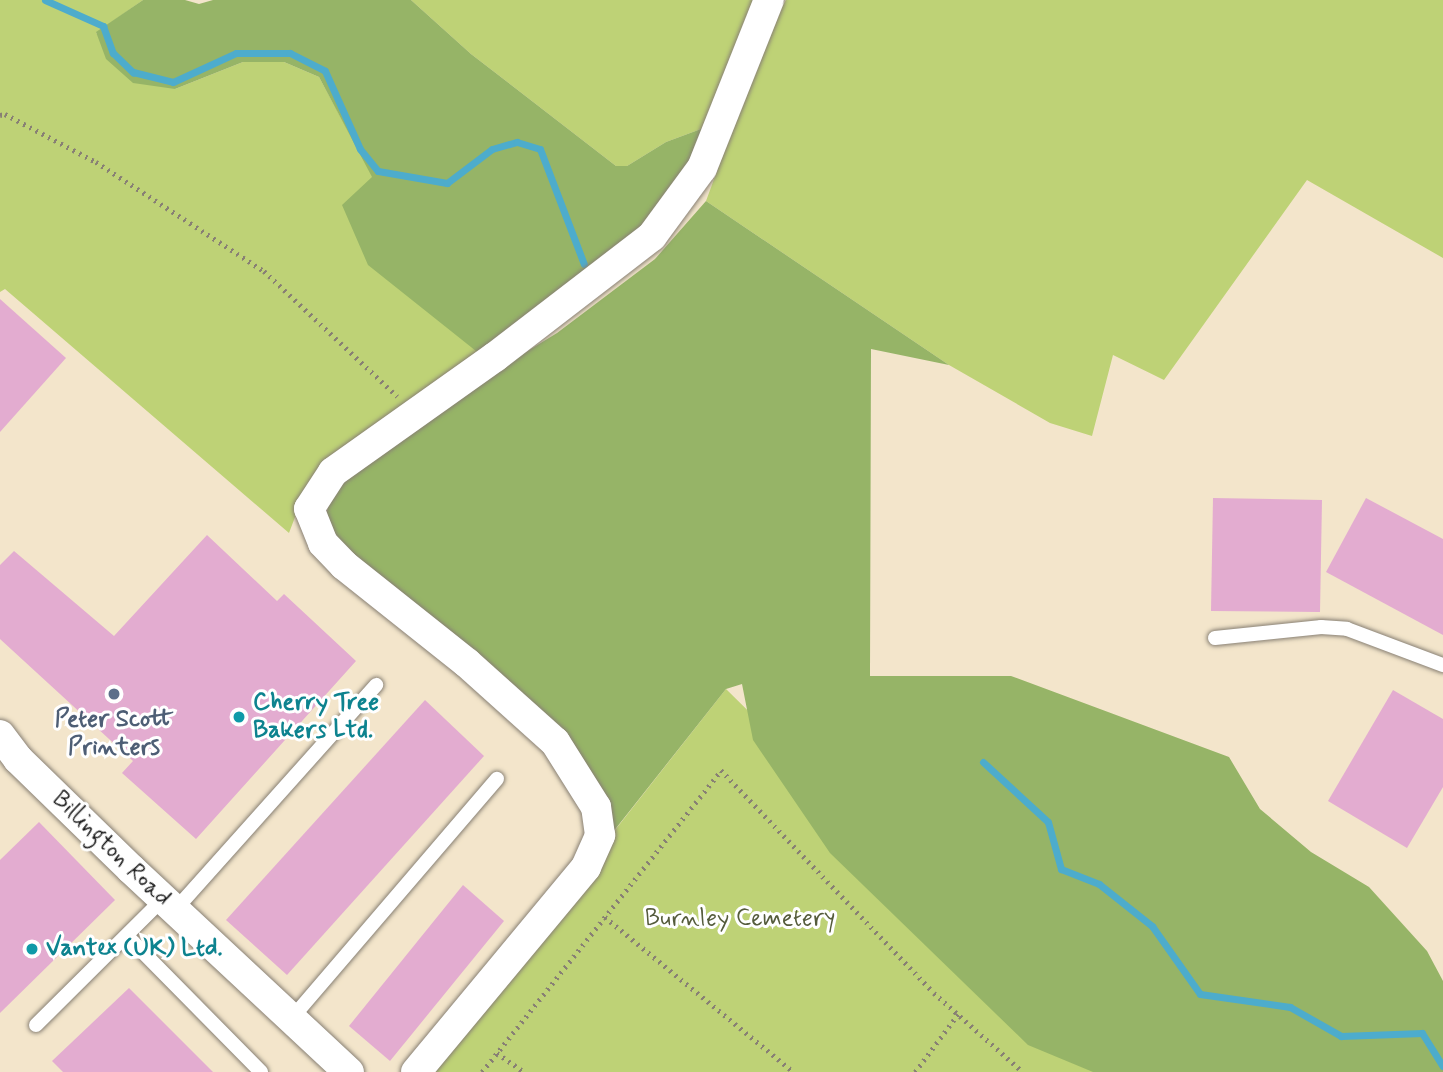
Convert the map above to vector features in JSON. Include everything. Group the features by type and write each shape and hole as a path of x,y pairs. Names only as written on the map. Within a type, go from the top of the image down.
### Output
{"street":[{"path":"415,1072 586,867 600,835 596,807 555,741 467,663 344,565 323,543 309,509 333,472 495,357 652,236 702,168 769,0"},
{"name":"Billington Road","path":"0,735 18,759 169,905 349,1072"}],"lane":[{"path":"1215,638 1321,627 1347,629 1443,665"},
{"path":"36,1026 127,936 169,905 376,685"},
{"path":"292,1018 497,779"},
{"path":"127,936 261,1072"}],"path":[{"path":"0,114 5,114 96,162 264,271 416,414"},
{"path":"482,1072 721,769 934,993 1023,1072"},
{"path":"605,917 794,1072"},
{"path":"915,1072 958,1014"},
{"path":"497,1053 524,1072"}],"green space":[{"path":"0,0 143,0 96,33 175,89 243,62 284,62 319,77 373,177 481,355 306,488 289,533 5,289 0,292"},
{"path":"143,0 185,0 199,4 213,0 411,0 471,54 616,166 627,166 666,142 709,126 691,170 639,232 481,355 368,265 342,205 372,177 319,77 284,62 243,62 175,89 133,83 106,59 96,32"},
{"path":"411,0 765,0 709,126 666,142 627,166 616,166 471,54"},
{"path":"786,0 1443,0 1443,258 1307,180 1164,380 1113,355 1092,436 1050,423 949,365 706,201 769,30"},
{"path":"706,201 949,365 871,349 870,676 1011,676 1229,757 1260,809 1311,852 1369,887 1427,951 1443,981 1443,1072 1093,1072 1028,1045 830,853 753,740 742,684 726,689 613,832 611,812 337,547 326,516 330,499 350,474 500,368 557,333 655,259"},
{"name":"Burnley Cemetery","path":"726,689 1072,1030 1155,1072 416,1072 586,867"}],"building":[{"path":"0,299 66,358 0,432"},
{"path":"1213,498 1322,500 1320,612 1211,611"},
{"path":"1366,498 1443,539 1443,635 1326,572"},
{"path":"207,535 277,601 284,594 356,661 196,839 122,773 133,761 0,639 0,565 14,551 114,636"},
{"path":"1393,690 1443,719 1443,787 1407,848 1328,801"},
{"path":"425,700 484,756 287,975 226,920"},
{"name":"Vantex (UK) Ltd.","path":"39,822 115,900 0,1013 0,860"},
{"path":"463,885 504,921 390,1061 349,1026"},
{"path":"129,988 213,1072 63,1072 52,1061"}],"waterway":[{"path":"45,0 103,26 113,53 133,72 173,82 236,53 290,53 325,71 360,149 378,171 447,183 492,149 517,142 540,149 584,264"},
{"path":"983,762 1048,822 1061,869 1099,884 1152,926 1200,994 1290,1007 1341,1036 1422,1033 1443,1066"}],"place":[{"name":"Peter Scott Printers","path":"114,694"},
{"name":"Cherry Tree Bakers Ltd.","path":"239,717"},
{"name":"Vantex (UK) Ltd.","path":"32,949"}]}
